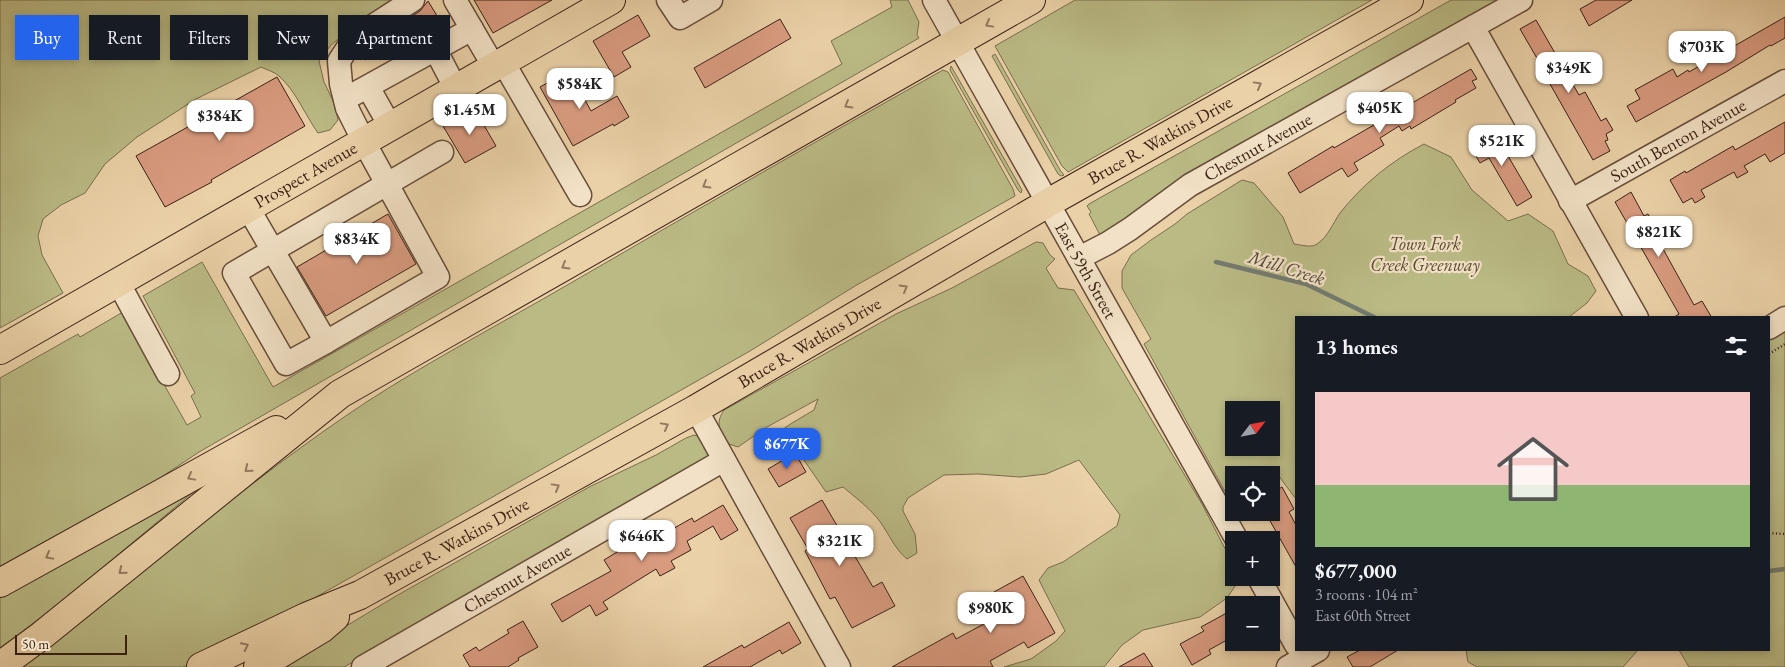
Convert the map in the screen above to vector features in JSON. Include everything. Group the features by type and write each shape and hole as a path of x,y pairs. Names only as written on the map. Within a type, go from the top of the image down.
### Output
{"main road":[{"name":"Prospect Avenue","path":"0,350 611,0"},
{"path":"0,583 340,394 1031,0"},
{"name":"Bruce R. Watkins Drive","path":"201,667 306,617 360,595 696,410 1048,203 1409,0"},
{"path":"0,666 40,636 340,394"},
{"path":"258,667 321,629 360,595"}],"street":[{"path":"413,0 354,38 339,61 341,84 347,108 364,142 387,184 438,278 286,364 234,273 273,250 387,184 442,152"},
{"path":"456,0 472,29 499,64 580,195"},
{"path":"668,0 680,18 711,0"},
{"name":"East 59th Street","path":"934,0 1233,531"},
{"name":"Chestnut Avenue","path":"1079,258 1130,229 1190,185 1521,0"},
{"path":"1473,27 1635,316"},
{"path":"450,41 472,29"},
{"path":"345,99 415,60"},
{"path":"441,60 456,89"},
{"name":"South Benton Avenue","path":"1570,201 1785,81"},
{"path":"368,86 390,126"},
{"path":"248,208 326,342"},
{"path":"118,282 168,374"},
{"path":"1770,327 1785,318"},
{"path":"696,410 833,665"},
{"name":"Chestnut Avenue","path":"363,667 724,460"},
{"path":"1264,586 1295,642"}],"path":[{"path":"1770,353 1785,344"},
{"path":"1770,532 1785,534"}],"green space":[{"path":"0,0 402,0 376,15 338,15 338,39 328,49 328,15 258,15 258,60 320,60 324,82 334,103 338,120 330,130 318,133 285,82 275,73 261,67 196,99 137,137 105,164 85,193 61,205 43,219 38,236 42,255 63,293 0,328"},
{"path":"890,0 908,0 919,22 917,35 919,38 199,452 136,494 0,572 0,378 78,334 80,337 123,312 187,425 201,417 191,396 195,393 143,296 202,262 273,387 842,64 831,41 892,7"},
{"path":"1075,0 1372,0 1068,172 1062,166 995,46"},
{"path":"1451,0 1504,0 1178,181 1100,235 1089,214 1091,212 1087,206 1089,204"},
{"path":"995,54 1064,175 1058,174 992,56"},
{"path":"951,66 1022,190 1021,193 950,70"},
{"path":"943,70 948,72 1013,189 1015,196 855,286 750,351 295,609 213,653 183,667 22,667 235,497 368,401 442,356"},
{"name":"Town Fork Creek Greenway","path":"1424,144 1451,157 1472,190 1508,221 1528,214 1553,231 1568,264 1588,276 1596,291 1587,303 1570,316 1295,316 1295,498 1280,478 1280,466 1225,466 1225,492 1144,344 1151,339 1122,288 1122,271 1131,255 1187,214 1242,180 1254,183 1283,217 1294,244 1306,246 1315,245 1324,238 1340,213 1368,183 1389,166"},
{"path":"1036,242 1043,243 1050,255 1055,259 1046,268 1058,288 1074,290 1202,504 1225,549 1225,586 1235,586 1228,596 1225,596 1225,599 1200,617 1143,630 1122,645 1104,667 1004,667 1031,659 1056,641 1065,631 1039,580 1048,568 1063,562 1117,526 1120,515 1079,460 1046,474 1020,477 978,474 944,475 908,498 903,507 903,511 915,534 917,553 907,559 896,547 877,518 853,495 843,487 826,492 799,453 782,457 771,446 773,436 814,410 818,399 767,427 738,447 726,443 719,427 724,410 896,314 952,288"},
{"path":"1785,327 1785,667 1689,667 1680,651 1770,651 1770,335"},
{"path":"694,435 700,437 708,450 708,455 703,462 344,667 278,667 396,596 589,487"},
{"path":"203,484 60,603 0,648 0,596"},
{"path":"1466,651 1637,651 1623,667 1477,667 1468,662"}],"building":[{"path":"474,0 552,0 493,33"},
{"path":"1596,0 1632,0 1589,26 1580,9"},
{"path":"428,1 437,15 414,15"},
{"path":"638,15 650,36 622,52 631,67 614,77 593,41"},
{"path":"1785,17 1785,38 1636,122 1627,106 1640,99 1635,90 1673,69 1677,77 1688,70 1689,72"},
{"path":"780,19 791,38 705,88 694,68"},
{"path":"1536,20 1579,95 1585,92 1601,121 1606,118 1613,130 1606,134 1608,140 1605,141 1610,151 1593,160 1520,29"},
{"path":"1471,69 1477,79 1472,81 1476,88 1411,129 1410,126 1402,131 1399,126 1380,138 1384,145 1354,163 1358,170 1348,177 1342,168 1300,193 1288,173"},
{"path":"569,71 591,111 617,96 629,117 573,146 540,87"},
{"path":"277,77 305,126 211,180 212,182 165,207 136,156"},
{"path":"474,108 496,146 465,163 443,126"},
{"path":"1785,122 1785,153 1770,162 1765,154 1744,166 1748,172 1737,178 1734,172 1701,190 1705,197 1695,203 1692,198 1683,203 1670,180 1733,146 1735,150"},
{"path":"1494,132 1532,197 1517,206 1489,158 1480,163 1470,146"},
{"path":"1631,192 1644,216 1648,214 1667,244 1662,247 1694,305 1702,301 1711,316 1676,316 1679,314 1615,202"},
{"path":"388,214 416,264 326,316 297,267"},
{"path":"795,453 806,472 779,487 768,469"},
{"path":"1282,487 1294,509 1289,512 1295,523 1295,565 1280,539 1280,531 1276,531 1270,521 1280,521 1280,488"},
{"path":"822,500 873,587 882,582 895,606 852,628 835,597 830,599 805,551 808,549 790,518"},
{"path":"723,505 738,530 721,540 713,526 687,541 691,550 671,561 675,568 660,576 656,569 603,602 608,609 596,616 590,605 562,622 551,604 611,571 604,560 658,527 662,535 692,518 694,522"},
{"path":"1023,576 1055,633 1028,648 1024,642 990,661 993,667 892,667 953,633 956,639 1006,612 994,592"},
{"path":"1225,614 1225,641 1209,650 1211,654 1192,665 1180,644 1204,631 1201,627"},
{"path":"523,621 538,647 518,658 519,660 508,667 470,667 463,655 476,647 479,651 509,633 507,630"},
{"path":"789,622 801,643 782,654 780,650 750,667 703,667 742,645 744,648"},
{"path":"1358,651 1396,651 1370,667 1353,667 1347,657"},
{"path":"1144,653 1153,667 1119,667"}],"waterway":[{"name":"Mill Creek","path":"1216,262 1306,284 1372,316"},
{"name":"Mill Creek","path":"1770,571 1785,569"}]}
